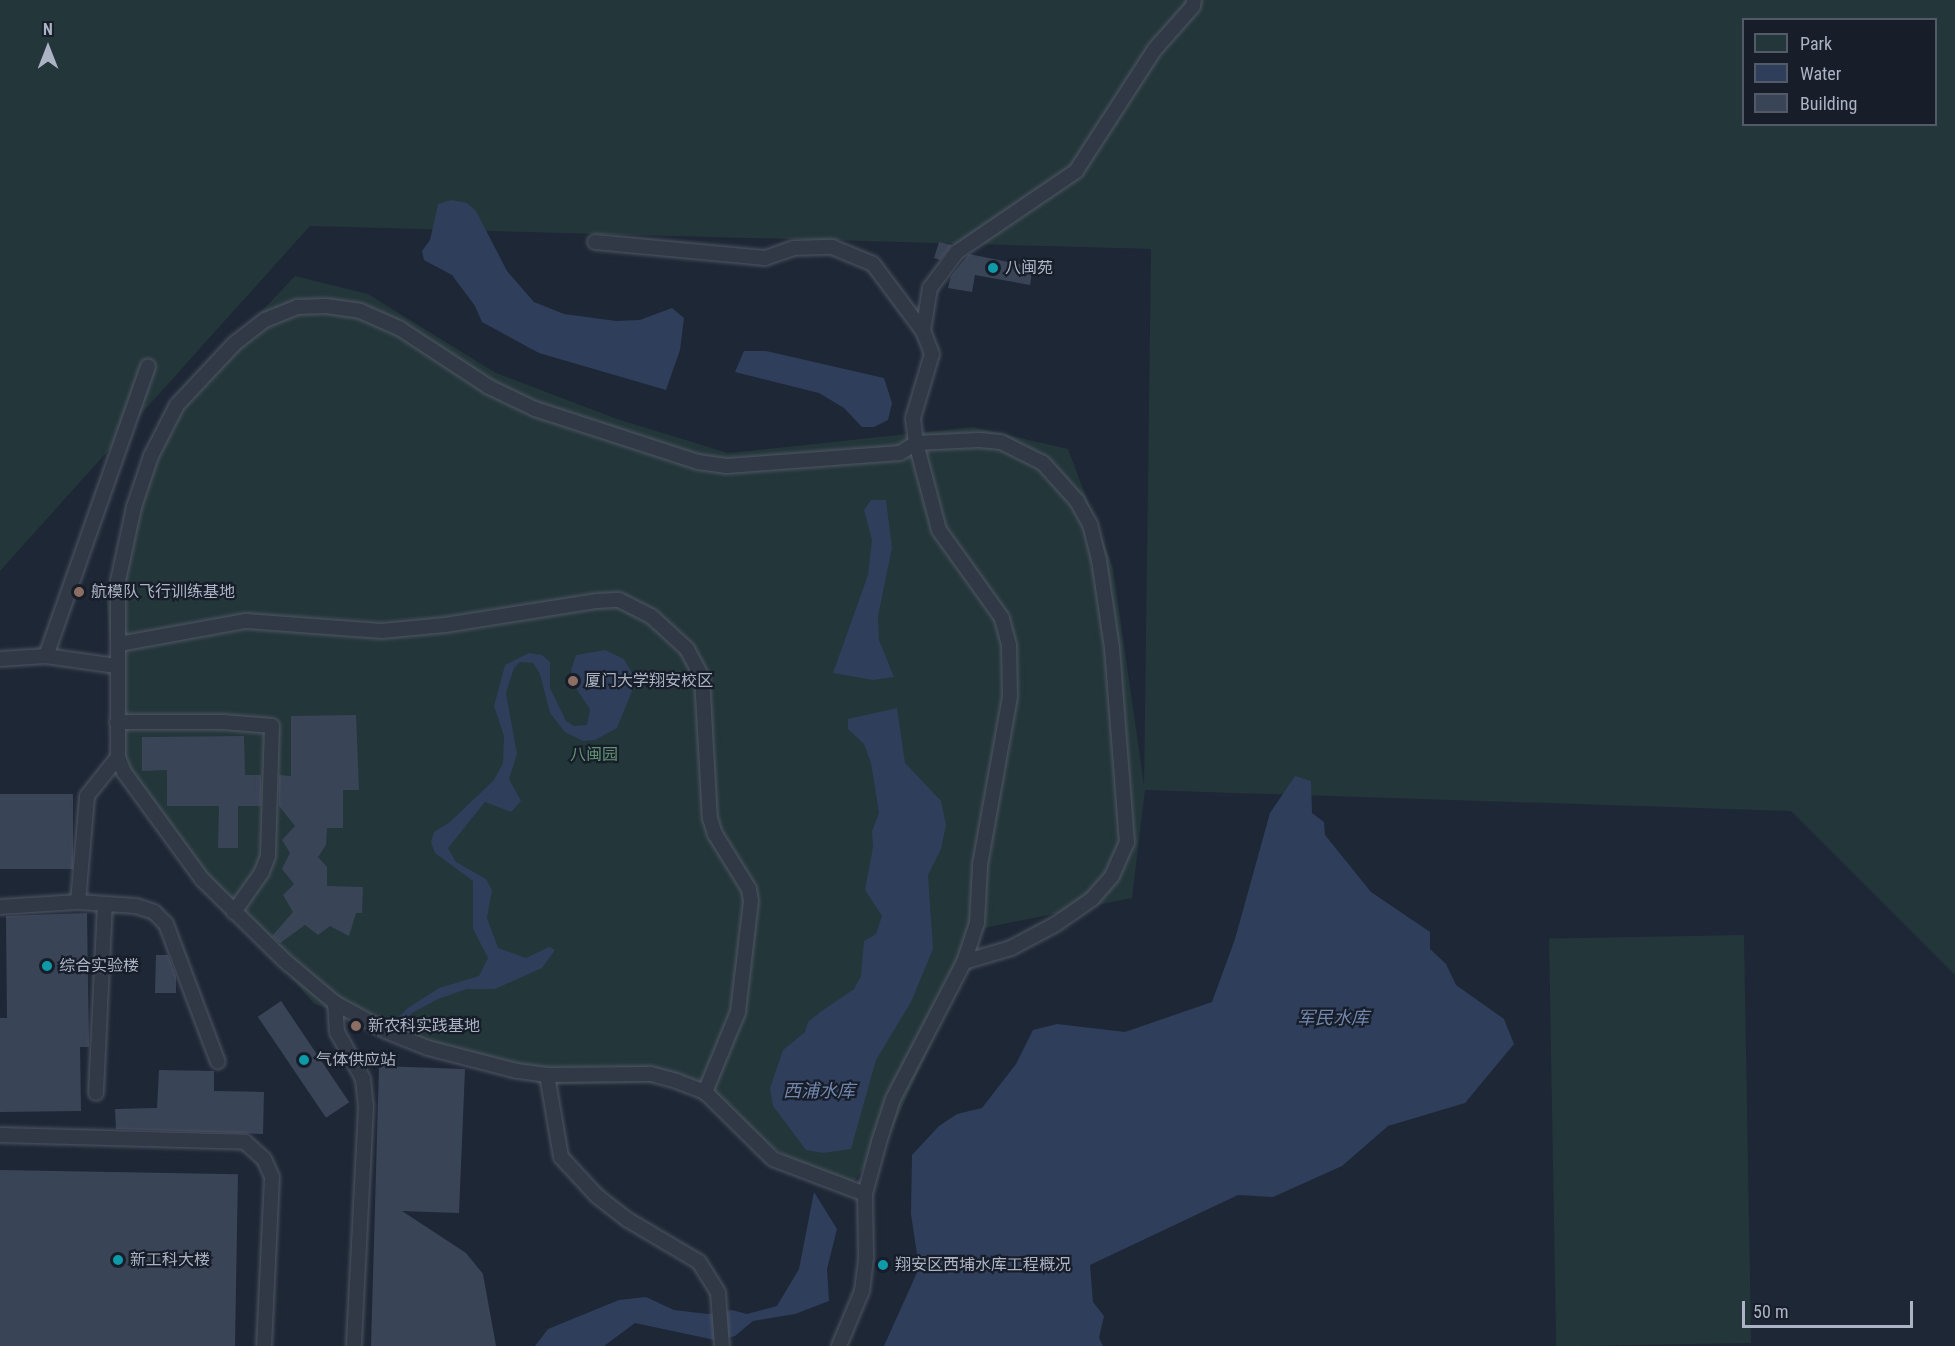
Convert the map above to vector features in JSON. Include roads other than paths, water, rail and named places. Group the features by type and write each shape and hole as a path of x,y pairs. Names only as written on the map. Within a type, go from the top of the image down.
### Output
{"lane":[{"path":"923,332 930,288 957,252 1076,171 1155,49 1193,6 1194,0"},
{"path":"595,242 765,258 794,248 832,246 873,264 923,332 932,354 913,418 916,443 939,530 991,599 1002,618 1009,645 1005,734 987,816 976,923 964,962 893,1099 865,1194 867,1236 862,1292 839,1346"},
{"path":"865,1194 773,1159 705,1092 650,1074 547,1075 471,1061 428,1048 386,1031 335,1003 234,912 179,849 124,772 118,757 116,666 119,644 118,582 134,507 151,456 177,405 234,344 265,320 297,307 326,306 360,311 399,328 489,387 535,408 698,462 727,466 900,453 916,443 1001,442 1043,462 1064,482 1090,524 1112,648 1127,842 1112,876 1092,899 1056,924 1011,948 964,962"},
{"path":"46,656 148,366"},
{"path":"119,644 246,621 382,631 445,625 597,601 619,600 651,616 687,649 702,677 708,729 710,818 715,834 749,889 752,901 738,1012 705,1092"},
{"path":"0,659 46,656 116,666"},
{"path":"117,722 223,722 272,726 268,856 262,872 234,912"},
{"path":"78,902 87,796 118,757"},
{"path":"0,907 78,902 154,912 166,924 218,1062"},
{"path":"96,1093 105,904"},
{"path":"335,1003 336,1032 363,1079 366,1106 354,1346"},
{"path":"547,1075 561,1157 597,1196 628,1220 699,1262 718,1293 722,1346"},
{"path":"0,1135 245,1142 264,1159 272,1177 264,1346"}],"water":[{"path":"451,200 467,203 476,211 507,271 534,302 564,314 616,321 640,320 672,308 684,318 680,350 666,390 539,353 482,322 475,306 452,275 424,260 422,251 430,240 438,204"},
{"path":"744,351 766,351 884,378 892,403 888,420 874,427 862,427 844,408 819,393 735,372"},
{"path":"871,500 886,500 892,548 878,616 879,640 894,677 873,680 833,673 868,575 872,540 864,510"},
{"path":"605,650 624,659 632,673 632,691 617,728 595,740 583,741 565,732 550,713 540,674 533,663 520,662 514,668 506,693 517,754 509,779 521,801 511,812 485,802 448,848 456,862 486,879 492,890 487,918 498,948 526,958 549,947 555,950 542,968 495,989 467,989 438,999 412,1013 402,1024 396,1019 408,1008 439,988 479,976 488,958 473,929 473,881 435,853 431,842 434,832 450,822 494,780 503,763 504,736 494,706 505,665 529,653 542,655 550,662 550,688 566,721 574,726 587,725 590,709 577,690 571,670 576,655"},
{"name":"西浦水库","path":"897,708 905,763 941,801 946,825 941,849 928,875 933,949 911,1002 876,1060 851,1149 823,1153 806,1150 773,1106 770,1088 783,1050 805,1032 808,1022 854,989 861,976 864,941 876,934 882,916 865,890 873,847 872,831 879,813 871,763 864,744 848,729 848,719"},
{"name":"军民水库","path":"1295,776 1311,781 1312,813 1324,822 1325,835 1371,892 1430,932 1430,949 1446,964 1456,985 1504,1019 1514,1044 1465,1103 1388,1126 1342,1166 1273,1197 1238,1195 1090,1265 1093,1302 1104,1316 1099,1338 1103,1346 884,1346 919,1268 911,1214 912,1155 939,1126 957,1114 982,1108 1016,1064 1033,1030 1057,1024 1125,1032 1212,1002 1235,939 1270,813"},
{"path":"814,1192 837,1229 827,1269 829,1301 795,1314 753,1321 735,1336 715,1340 635,1323 604,1346 535,1346 548,1329 619,1300 646,1297 674,1310 708,1314 732,1310 747,1314 777,1306 799,1269"}],"place":[{"name":"八闽苑","path":"993,268"},
{"name":"航模队飞行训练基地","path":"79,592"},
{"name":"厦门大学翔安校区","path":"573,681"},
{"name":"综合实验楼","path":"47,966"},
{"name":"新农科实践基地","path":"356,1026"},
{"name":"气体供应站","path":"304,1060"},
{"name":"新工科大楼","path":"118,1260"},
{"name":"翔安区西埔水库工程概况","path":"883,1265"}],"park label":[{"name":"八闽园","path":"594,755"}]}
